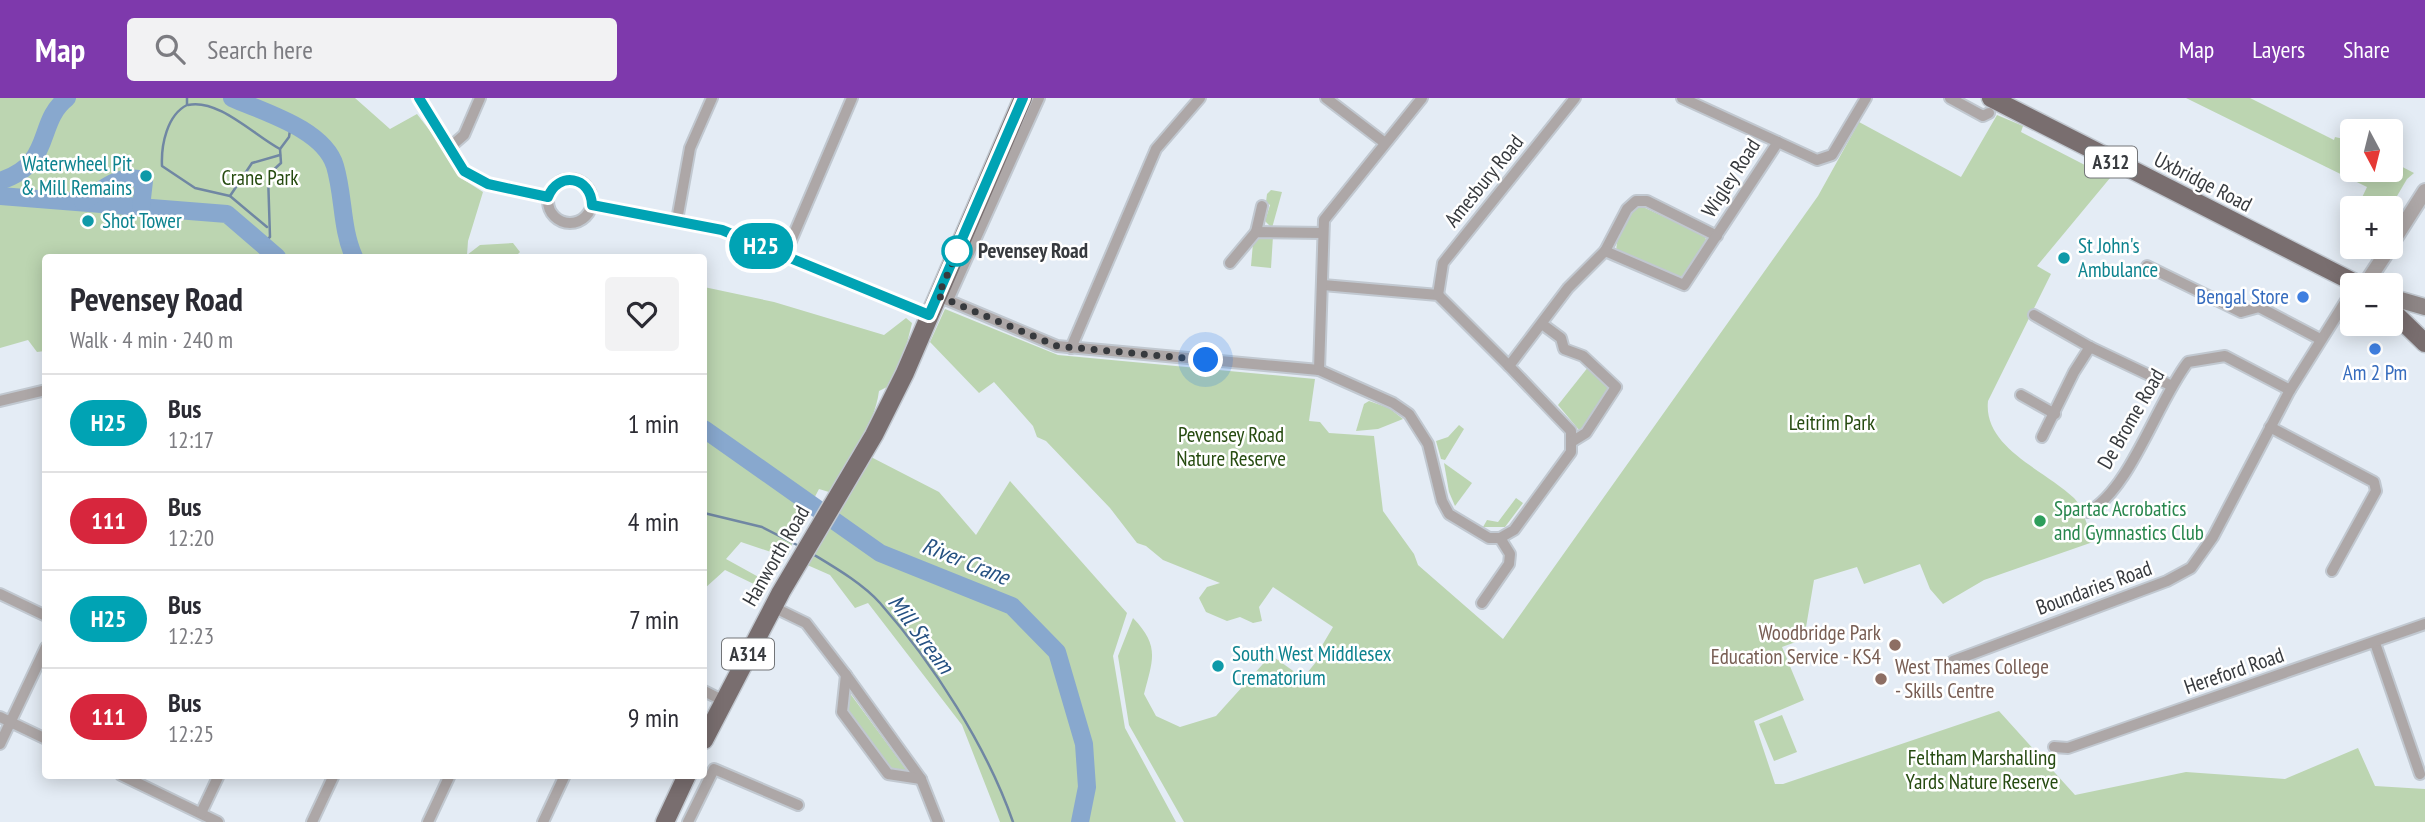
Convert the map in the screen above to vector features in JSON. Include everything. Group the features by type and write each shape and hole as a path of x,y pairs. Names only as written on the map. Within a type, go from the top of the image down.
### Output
{"main road":[{"name":"A314","path":"929,315 943,298 1023,98"},
{"name":"Uxbridge Road","path":"1990,105 2340,285"},
{"path":"2403,301 2425,307"},
{"name":"Hanworth Road","path":"707,734 805,549 874,435 905,373 929,315"},
{"path":"2403,321 2424,341"},
{"path":"665,822 685,779"}],"street":[{"path":"419,98 464,171 478,180 548,197"},
{"path":"449,148 464,135 480,98"},
{"path":"677,220 690,148 712,98"},
{"path":"785,255 852,98"},
{"path":"1039,98 943,298 1057,346 1319,370 1393,403 1409,414 1428,444 1442,501 1450,513 1480,535 1500,538 1514,530 1571,452 1571,431 1437,295 1323,285"},
{"path":"1071,348 1156,149 1200,98"},
{"path":"1326,98 1384,143"},
{"path":"1319,370 1324,220 1422,98"},
{"name":"Amesbury Road","path":"1437,295 1443,263 1575,98"},
{"path":"1682,98 1778,142"},
{"name":"Wigley Road","path":"1605,251 1681,289 1778,142 1817,160 1832,155 1866,98"},
{"name":"Uxbridge Road","path":"1950,98 1983,116 1990,105"},
{"path":"570,179 578,180 589,190 592,205 580,221 566,223 553,217 548,197 556,184 570,179"},
{"path":"2403,226 2425,191"},
{"name":"Wigley Road","path":"1509,366 1568,288 1605,251 1627,209 1636,201 1647,201 1717,236"},
{"path":"592,205 722,230 929,315"},
{"path":"1230,263 1256,232 1262,206"},
{"path":"1256,232 1323,233"},
{"path":"2147,266 2241,312 2259,307 2320,339"},
{"name":"Boundaries Road","path":"1953,662 2167,581 2190,568 2213,537 2290,390 2340,311"},
{"path":"2034,315 2090,347 2170,385"},
{"path":"1542,324 1561,338 1564,349 1583,356 1616,387 1586,433 1573,441"},
{"path":"2042,437 2074,372 2090,347"},
{"name":"De Brome Road","path":"2088,512 2102,505 2128,469 2170,385 2188,362 2225,355 2290,390"},
{"path":"0,401 42,391"},
{"path":"2021,395 2055,414"},
{"path":"2270,427 2374,482 2376,491 2332,570"},
{"path":"2102,505 2107,516"},
{"path":"1482,603 1509,564 1510,554 1500,538"},
{"path":"0,594 42,614"},
{"path":"773,607 806,623 846,675 921,779 938,822"},
{"name":"Hereford Road","path":"2054,747 2068,748 2425,624"},
{"path":"2375,643 2420,774"},
{"path":"0,744 5,720 42,655"},
{"path":"846,675 842,712 888,774 921,779"},
{"path":"707,693 722,701"},
{"path":"5,720 42,737"},
{"path":"688,822 714,769 798,805"},
{"path":"129,779 219,822"},
{"path":"201,814 217,779"},
{"path":"312,822 332,779"},
{"path":"428,822 448,779"},
{"path":"542,822 563,779"}],"green space":[{"name":"Crane Park","path":"0,98 355,98 390,129 417,114 454,162 461,178 483,192 468,241 467,254 42,254 42,351 37,352 28,340 0,348"},
{"path":"2186,98 2250,98 2334,140 2335,137 2340,138 2340,174"},
{"name":"Leitrim Park","path":"1997,115 2023,126 2021,132 2110,178 2037,266 2051,274 1988,401 1989,418 1995,432 2018,457 2074,498 2083,512 2093,542 1984,580 1943,604 1930,589 1920,564 1864,584 1857,567 1814,580 1804,639 1782,647 1804,700 1754,721 1775,784 1783,784 1999,711 2075,795 2186,772 2285,779 2358,748 2375,786 2425,789 2425,822 1184,822 1129,725 1118,656 1133,618 1151,645 1152,662 1144,694 1156,716 1180,727 1216,716 1271,655 1303,678 1320,657 1317,654 1333,627 1273,587 1259,607 1262,621 1253,623 1240,617 1227,621 1206,612 1199,598 1207,587 1220,583 1163,560 1146,546 1137,543 1110,508 1046,441 1037,437 1033,426 994,382 979,393 930,342 945,309 1058,355 1315,379 1309,421 1320,422 1329,433 1374,436 1383,511 1414,554 1418,565 1503,639 1818,196 1859,122 1961,177"},
{"path":"2403,167 2414,173 2397,196 2363,196 2367,187 2357,182 2403,182"},
{"path":"1271,190 1282,192 1272,228 1265,221 1270,205 1266,202 1267,194"},
{"path":"1641,206 1705,236 1707,244 1687,275 1675,277 1617,253 1617,241 1623,227"},
{"path":"1260,235 1273,236 1271,268 1251,266 1253,243"},
{"name":"Crane Park","path":"513,243 520,252 468,254 480,245"},
{"path":"707,288 774,302 884,335 906,318 912,323 902,363 891,385 879,391 866,431 829,492 819,489 809,508 806,523 797,531 788,555 780,555 741,542 726,559 766,581 762,588 725,570 707,586"},
{"path":"1589,366 1612,384 1585,430 1579,430 1558,405"},
{"path":"1369,401 1389,408 1403,419 1378,429 1356,431 1364,404"},
{"path":"1459,425 1464,429 1445,460 1441,459 1436,441 1448,437"},
{"path":"871,457 939,492 976,535 1010,481 1127,613 1113,656 1125,728 1176,822 1000,822 962,725 868,603 855,608 830,575 805,564 824,538"},
{"path":"1444,463 1472,483 1455,506 1449,492"},
{"path":"1516,498 1523,503 1505,527 1483,527 1487,520 1498,522"},
{"path":"849,692 908,772 891,770 847,711"},
{"path":"1782,715 1797,752 1774,761 1759,724"}],"waterway":[{"path":"0,181 29,164 37,153 57,108 67,98"},
{"path":"187,98 187,105 175,116 167,131 162,166 195,188 230,196 267,227"},
{"path":"232,98 291,123 319,142 329,153 338,177 347,235 353,254"},
{"path":"188,105 200,104 224,112 280,149"},
{"path":"266,240 270,237 268,175 281,163 280,149 289,137 291,124"},
{"path":"230,196 252,163 280,155"},
{"name":"River Crane","path":"83,202 119,180 136,179 144,181 141,207"},
{"name":"River Crane","path":"0,196 227,214 274,254"},
{"name":"River Crane","path":"707,431 880,553 1012,606 1057,652 1084,744 1087,787 1080,822"},
{"name":"Mill Stream","path":"707,514 762,527 799,546"},
{"name":"Mill Stream","path":"811,553 873,596 919,652 957,707 989,765 1013,822"}],"bus line":[{"name":"H25","path":"419,98 464,171 478,180 548,197 550,190 562,180 578,180 589,190 592,205 722,230 929,315 1023,98"}],"place":[{"name":"Waterwheel Pit & Mill Remains","path":"146,176"},
{"name":"Shot Tower","path":"88,221"},
{"name":"Pevensey Road","path":"957,251"},
{"name":"St John's Ambulance","path":"2064,258"},
{"name":"Bengal Store","path":"2303,297"},
{"name":"Am 2 Pm","path":"2375,349"},
{"name":"Spartac Acrobatics and Gymnastics Club","path":"2040,521"},
{"name":"Woodbridge Park Education Service - KS4","path":"1895,645"},
{"name":"South West Middlesex Crematorium","path":"1218,666"},
{"name":"West Thames College - Skills Centre","path":"1881,679"}],"route":[{"path":"957,251 960,246 938,296 1057,346 1206,360"}],"park label":[{"name":"Pevensey Road Nature Reserve","path":"1231,447"},
{"name":"Feltham Marshalling Yards Nature Reserve","path":"1982,770"}]}
